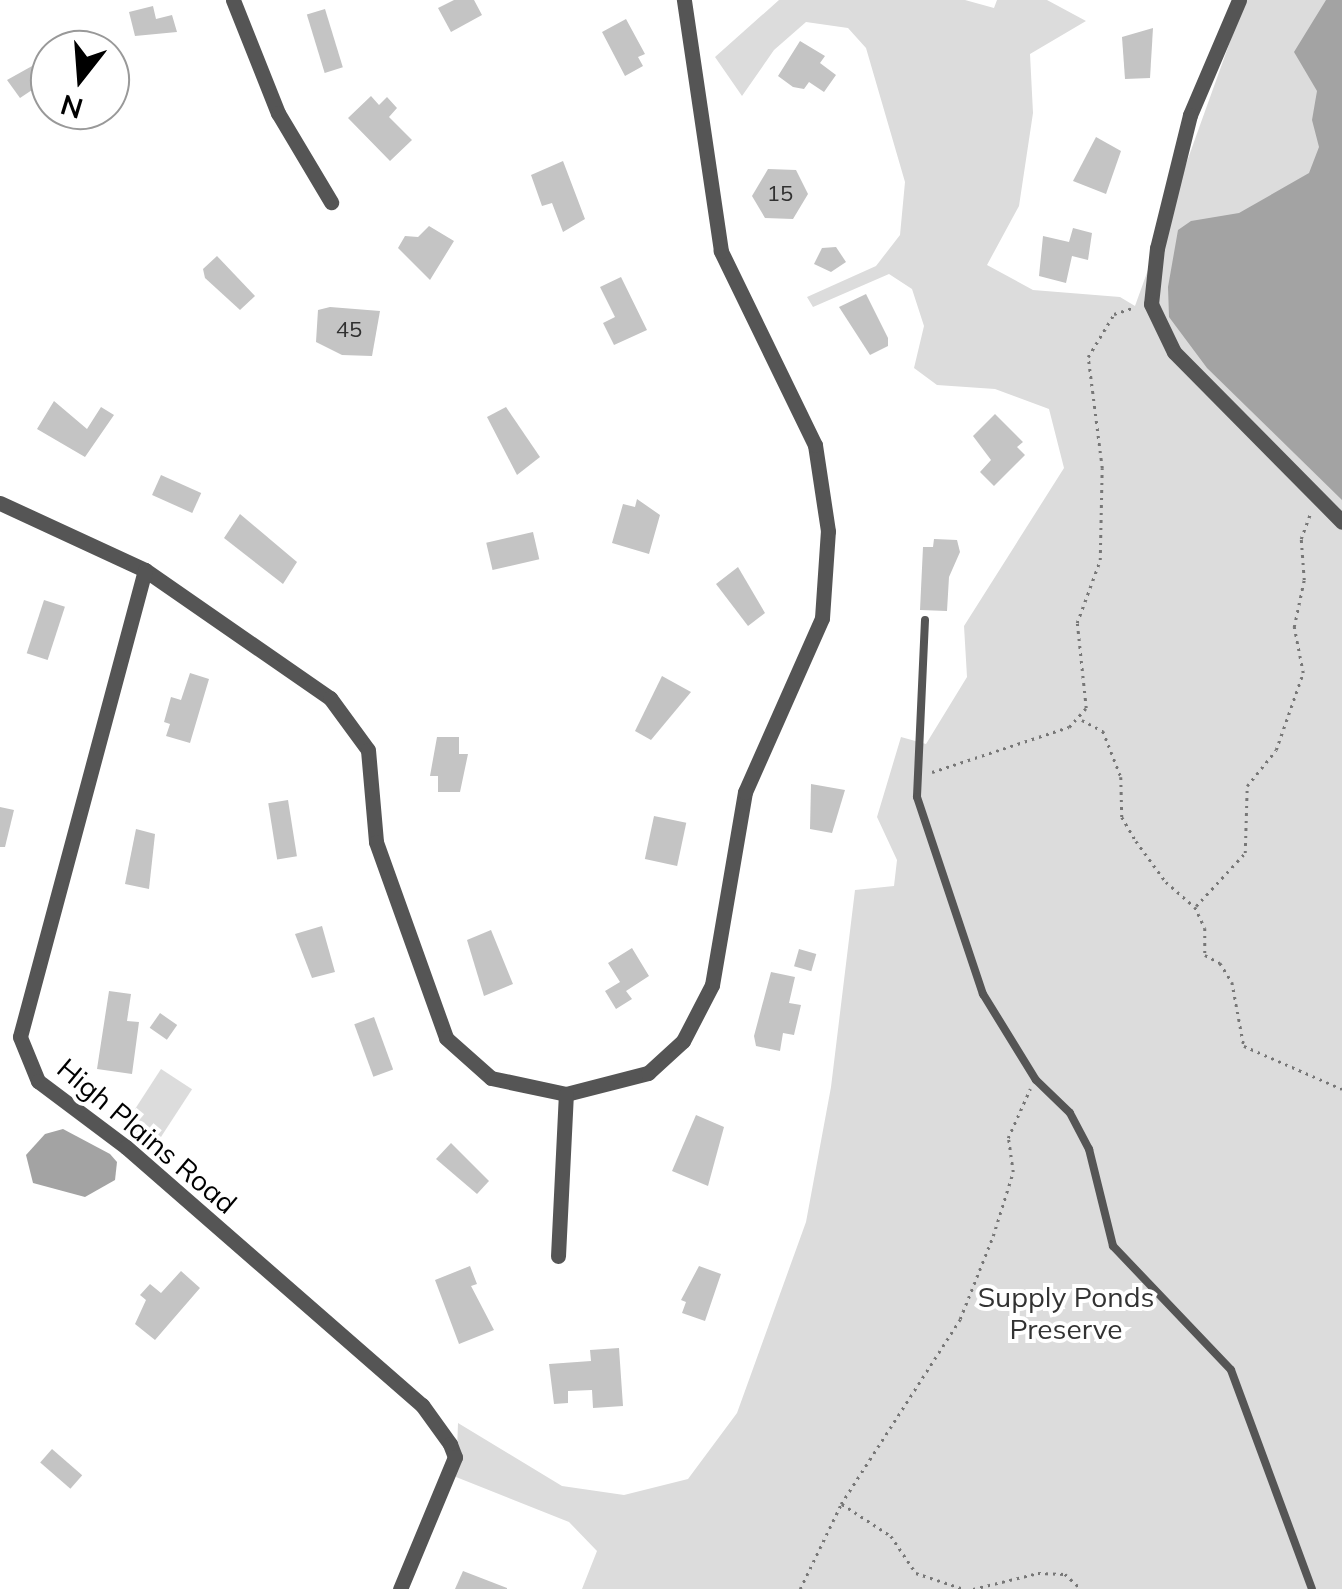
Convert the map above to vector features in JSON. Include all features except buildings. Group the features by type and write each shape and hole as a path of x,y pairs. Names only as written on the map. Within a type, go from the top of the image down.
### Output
{"street":[{"path":"233,0 278,113 331,202"},
{"path":"0,504 145,570 293,678 330,698 368,750 376,842 446,1038 491,1078 566,1094 648,1073 683,1041 712,985 745,792 822,618 828,532 815,445 721,251 684,0"},
{"path":"1240,0 1190,115 1158,248 1151,304 1174,352 1342,522"},
{"name":"High Plains Road","path":"145,570 20,1037 38,1082 126,1147 422,1405 450,1444 455,1457 400,1589"},
{"path":"558,1256 566,1094"}],"lane":[{"path":"925,620 918,778 921,816 983,994 1036,1080 1070,1113 1088,1148 1112,1246 1230,1370 1312,1589"}],"path":[{"path":"1080,719 1088,685 1077,623 1100,560 1102,468 1088,357 1114,314 1151,304"},
{"path":"1195,908 1245,853 1247,786 1276,750 1304,673 1294,627 1304,580 1301,539 1319,500"},
{"path":"918,778 1080,719 1103,731 1121,778 1122,817 1166,882 1195,908 1205,928 1205,954 1220,963 1232,982 1244,1046 1342,1089"},
{"path":"800,1589 841,1504 960,1319 1013,1172 1008,1138 1036,1080"},
{"path":"841,1504 890,1536 916,1573 964,1589"},
{"path":"973,1589 1038,1573 1065,1574 1081,1589"}],"green space":[{"name":"Supply Ponds Preserve","path":"779,0 965,0 994,8 997,0 1047,0 1086,21 1030,54 1033,113 1019,206 987,265 1033,290 1120,297 1135,306 1245,0 1342,0 1342,1589 582,1589 597,1551 569,1522 456,1477 458,1423 562,1486 624,1495 688,1479 737,1413 806,1222 831,1087 855,890 894,886 897,860 877,817 901,737 926,744 967,677 964,626 1064,468 1049,409 995,389 937,385 914,368 924,326 912,289 889,274 813,307 807,297 876,266 900,235 905,182 866,48 848,28 806,22 774,50 742,96 715,57"},
{"path":"161,1069 192,1089 153,1150 122,1129"}],"shaded area":[{"path":"1326,0 1342,0 1342,500 1207,368 1169,317 1168,287 1178,230 1191,221 1239,213 1309,173 1319,147 1312,120 1317,91 1294,52"},
{"path":"63,1129 110,1154 117,1162 115,1180 85,1197 33,1183 26,1155 45,1134"}]}
